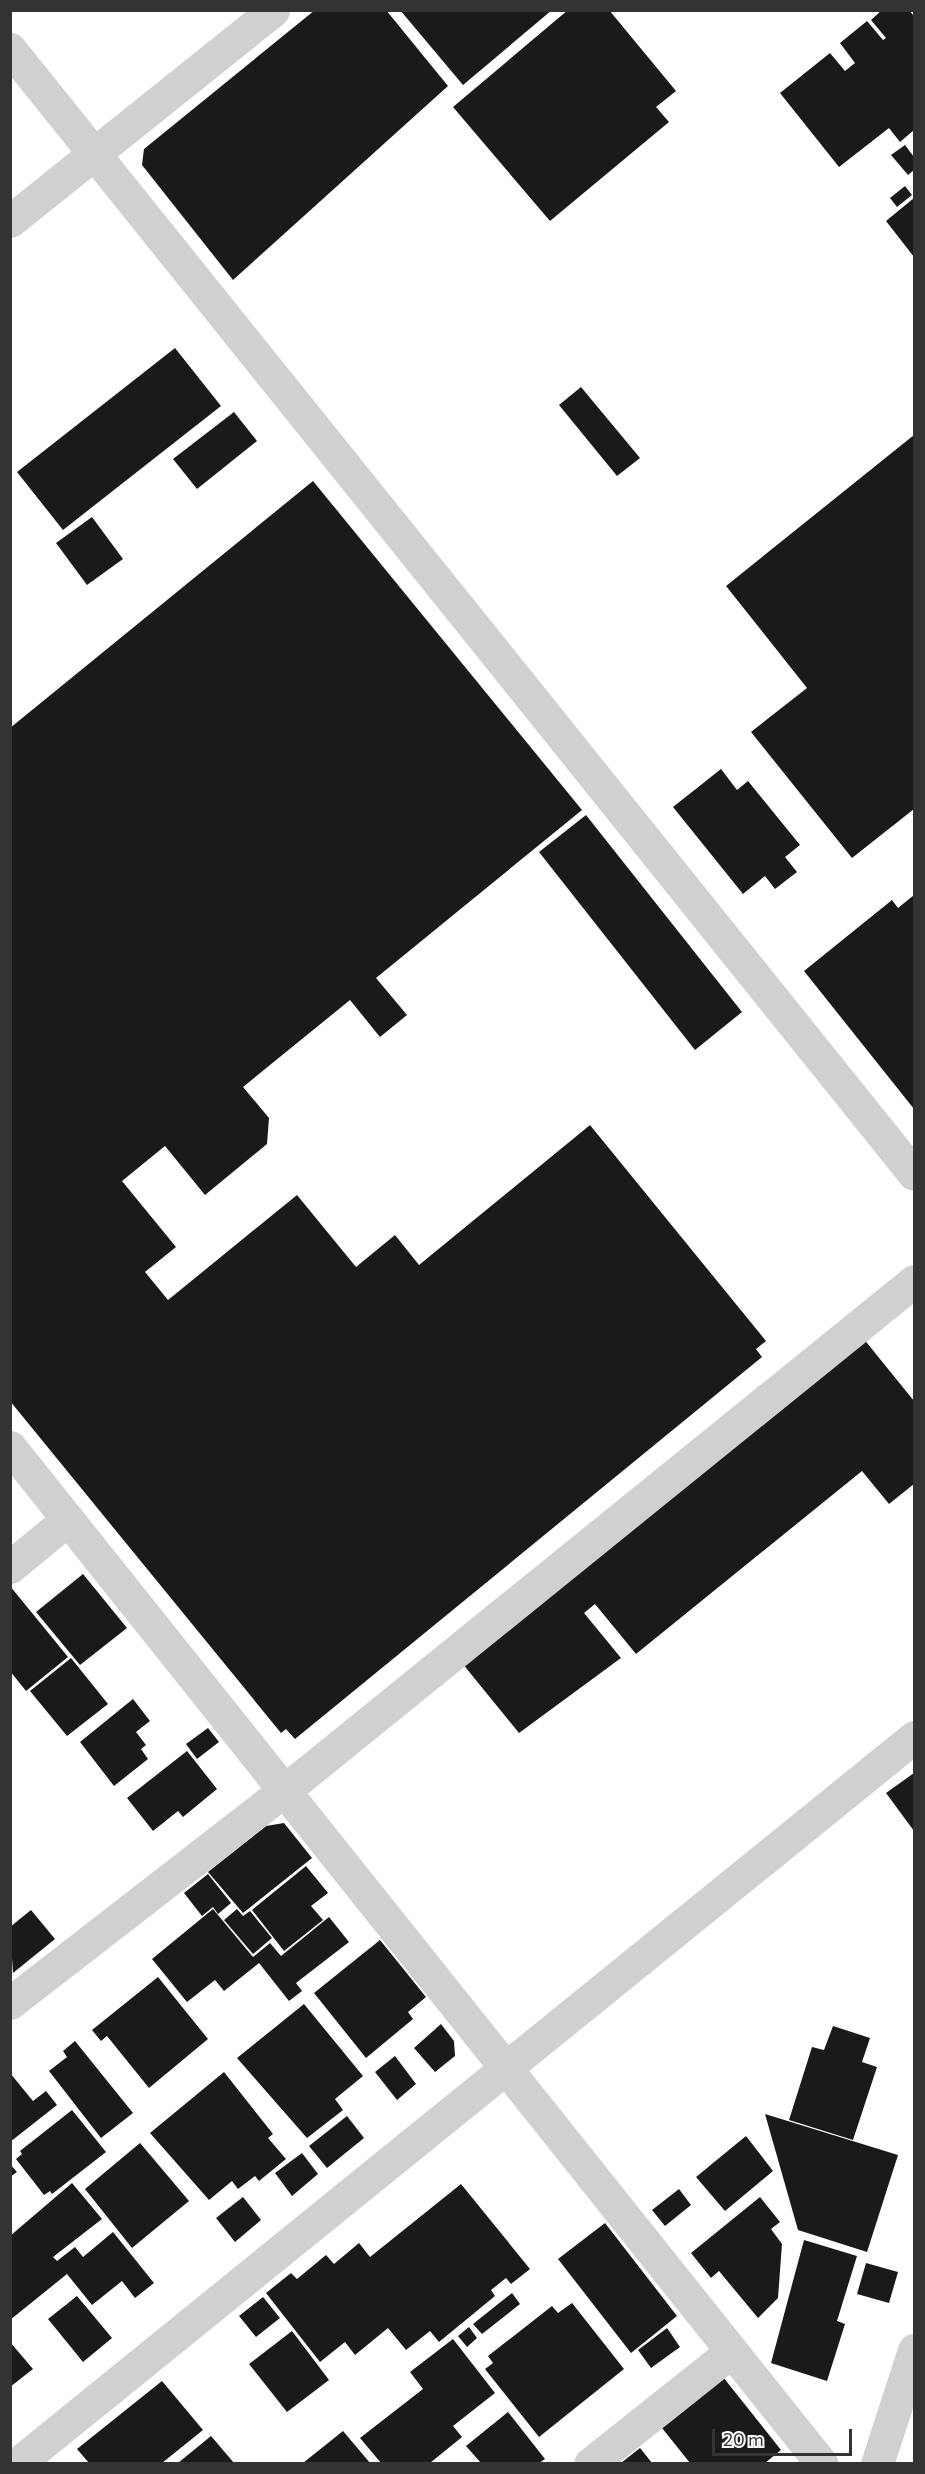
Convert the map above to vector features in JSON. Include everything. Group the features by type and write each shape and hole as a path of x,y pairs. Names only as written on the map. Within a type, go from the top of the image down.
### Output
{"street":[{"path":"10,222 273,10"},
{"path":"10,49 915,1174"},
{"path":"10,2003 285,1790 915,1281"},
{"path":"10,1447 730,2352 822,2463"},
{"path":"10,1567 68,1520"},
{"path":"17,2463 915,1737"},
{"path":"877,2463 915,2350"},
{"path":"590,2463 730,2352"}],"building":[{"path":"315,10 386,10 448,86 233,280 142,165 144,149"},
{"path":"400,10 552,10 463,85"},
{"path":"568,10 609,10 676,91 656,107 669,122 550,221 453,107"},
{"path":"882,10 909,10 913,15 914,130 900,142 889,128 839,167 780,93 830,53 845,71 855,63 840,43 867,21 883,40 886,38 871,20"},
{"path":"905,145 914,157 914,170 908,175 891,155"},
{"path":"905,186 912,195 897,207 890,198"},
{"path":"914,198 914,257 886,221"},
{"path":"175,348 221,406 63,530 17,472"},
{"path":"581,387 640,458 617,476 559,405"},
{"path":"234,412 257,441 197,489 173,459"},
{"path":"914,435 914,809 852,858 751,732 807,688 726,586"},
{"path":"313,481 582,810 376,978 407,1015 380,1037 350,1000 243,1087 269,1118 267,1144 205,1195 165,1146 122,1181 176,1247 145,1272 168,1300 297,1195 356,1267 395,1235 419,1265 590,1125 766,1341 756,1349 762,1357 295,1739 286,1729 281,1733 10,1401 10,728"},
{"path":"92,517 123,559 87,585 56,543"},
{"path":"721,769 737,790 748,781 800,845 785,857 797,872 775,889 765,876 743,894 673,807"},
{"path":"586,815 742,1012 695,1050 539,852"},
{"path":"914,895 914,1109 804,971 892,900 898,908"},
{"path":"863,1338 914,1401 914,1484 889,1504 862,1471 636,1654 595,1604 584,1613 621,1658 519,1733 462,1663"},
{"path":"83,1574 127,1628 80,1665 36,1612"},
{"path":"10,1586 68,1657 26,1691 10,1671"},
{"path":"71,1658 108,1704 67,1736 30,1691"},
{"path":"133,1699 150,1721 136,1732 146,1745 141,1749 148,1759 114,1786 80,1742"},
{"path":"208,1728 219,1742 197,1759 186,1744"},
{"path":"187,1751 217,1789 183,1817 178,1811 153,1831 127,1798"},
{"path":"914,1773 914,1831 886,1793"},
{"path":"284,1823 312,1858 243,1913 208,1872 266,1826"},
{"path":"306,1866 328,1893 311,1906 323,1920 284,1951 252,1910"},
{"path":"208,1874 231,1903 218,1914 213,1907 202,1916 184,1893"},
{"path":"213,1909 253,1957 270,1943 281,1956 329,1917 349,1942 296,1983 302,1991 289,2001 259,1963 224,1991 215,1980 187,2002 152,1959"},
{"path":"237,1909 243,1916 250,1911 272,1938 253,1954 224,1920"},
{"path":"31,1910 55,1939 13,1973 10,1927"},
{"path":"380,1940 426,1997 408,2012 413,2019 366,2058 314,1993"},
{"path":"158,1977 208,2039 149,2088 107,2036 101,2041 92,2030"},
{"path":"304,2004 363,2076 335,2099 343,2110 307,2138 237,2058"},
{"path":"441,2024 454,2041 455,2056 435,2072 414,2048"},
{"path":"833,2026 870,2038 862,2062 877,2067 853,2140 789,2120 812,2047 824,2050"},
{"path":"75,2041 133,2113 101,2138 49,2071 67,2057 63,2051"},
{"path":"395,2056 416,2084 397,2100 375,2072"},
{"path":"224,2072 273,2134 268,2138 286,2159 259,2181 255,2176 238,2189 232,2181 209,2200 150,2133"},
{"path":"10,2073 33,2101 46,2091 57,2105 10,2142"},
{"path":"72,2110 106,2152 52,2194 50,2191 44,2195 16,2159 22,2154 20,2151"},
{"path":"765,2114 898,2155 867,2252 798,2230"},
{"path":"347,2116 364,2138 327,2168 309,2146"},
{"path":"746,2136 773,2171 725,2211 696,2177"},
{"path":"140,2143 189,2201 132,2248 85,2189"},
{"path":"302,2153 318,2174 292,2196 275,2173"},
{"path":"10,2164 17,2172 10,2177"},
{"path":"72,2183 102,2219 53,2257 57,2261 75,2247 83,2257 113,2232 154,2283 135,2298 122,2281 92,2305 67,2274 10,2320 10,2236"},
{"path":"461,2184 530,2269 511,2284 506,2278 491,2290 495,2296 439,2342 430,2331 406,2350 388,2328 355,2355 345,2342 320,2362 266,2293 291,2273 297,2279 326,2255 334,2264 359,2243 370,2257"},
{"path":"679,2189 691,2205 665,2226 652,2210"},
{"path":"243,2197 261,2220 235,2242 216,2218"},
{"path":"760,2197 780,2222 771,2229 782,2244 778,2298 758,2318 719,2271 711,2278 691,2253"},
{"path":"605,2223 677,2316 631,2353 558,2259"},
{"path":"804,2240 857,2256 837,2321 845,2324 827,2381 771,2363"},
{"path":"866,2263 898,2272 889,2303 857,2294"},
{"path":"512,2293 520,2304 482,2334 473,2324"},
{"path":"77,2296 112,2338 83,2362 48,2319"},
{"path":"263,2297 280,2318 256,2337 239,2316"},
{"path":"572,2303 624,2369 539,2437 485,2369 493,2363 488,2356 552,2306 558,2313"},
{"path":"469,2327 477,2338 467,2347 458,2336"},
{"path":"667,2328 680,2347 651,2368 638,2350"},
{"path":"292,2331 329,2380 287,2412 249,2364"},
{"path":"453,2339 495,2393 453,2426 462,2437 430,2463 381,2463 360,2438 423,2389 410,2372"},
{"path":"10,2342 33,2369 10,2387"},
{"path":"723,2377 781,2450 765,2463 690,2463 662,2428 681,2413 673,2404"},
{"path":"162,2381 203,2430 162,2463 89,2463 77,2449"},
{"path":"508,2412 545,2459 539,2463 481,2463 466,2446"},
{"path":"343,2431 370,2463 303,2463"},
{"path":"211,2436 234,2463 178,2463"},
{"path":"640,2448 652,2463 621,2463"}]}
